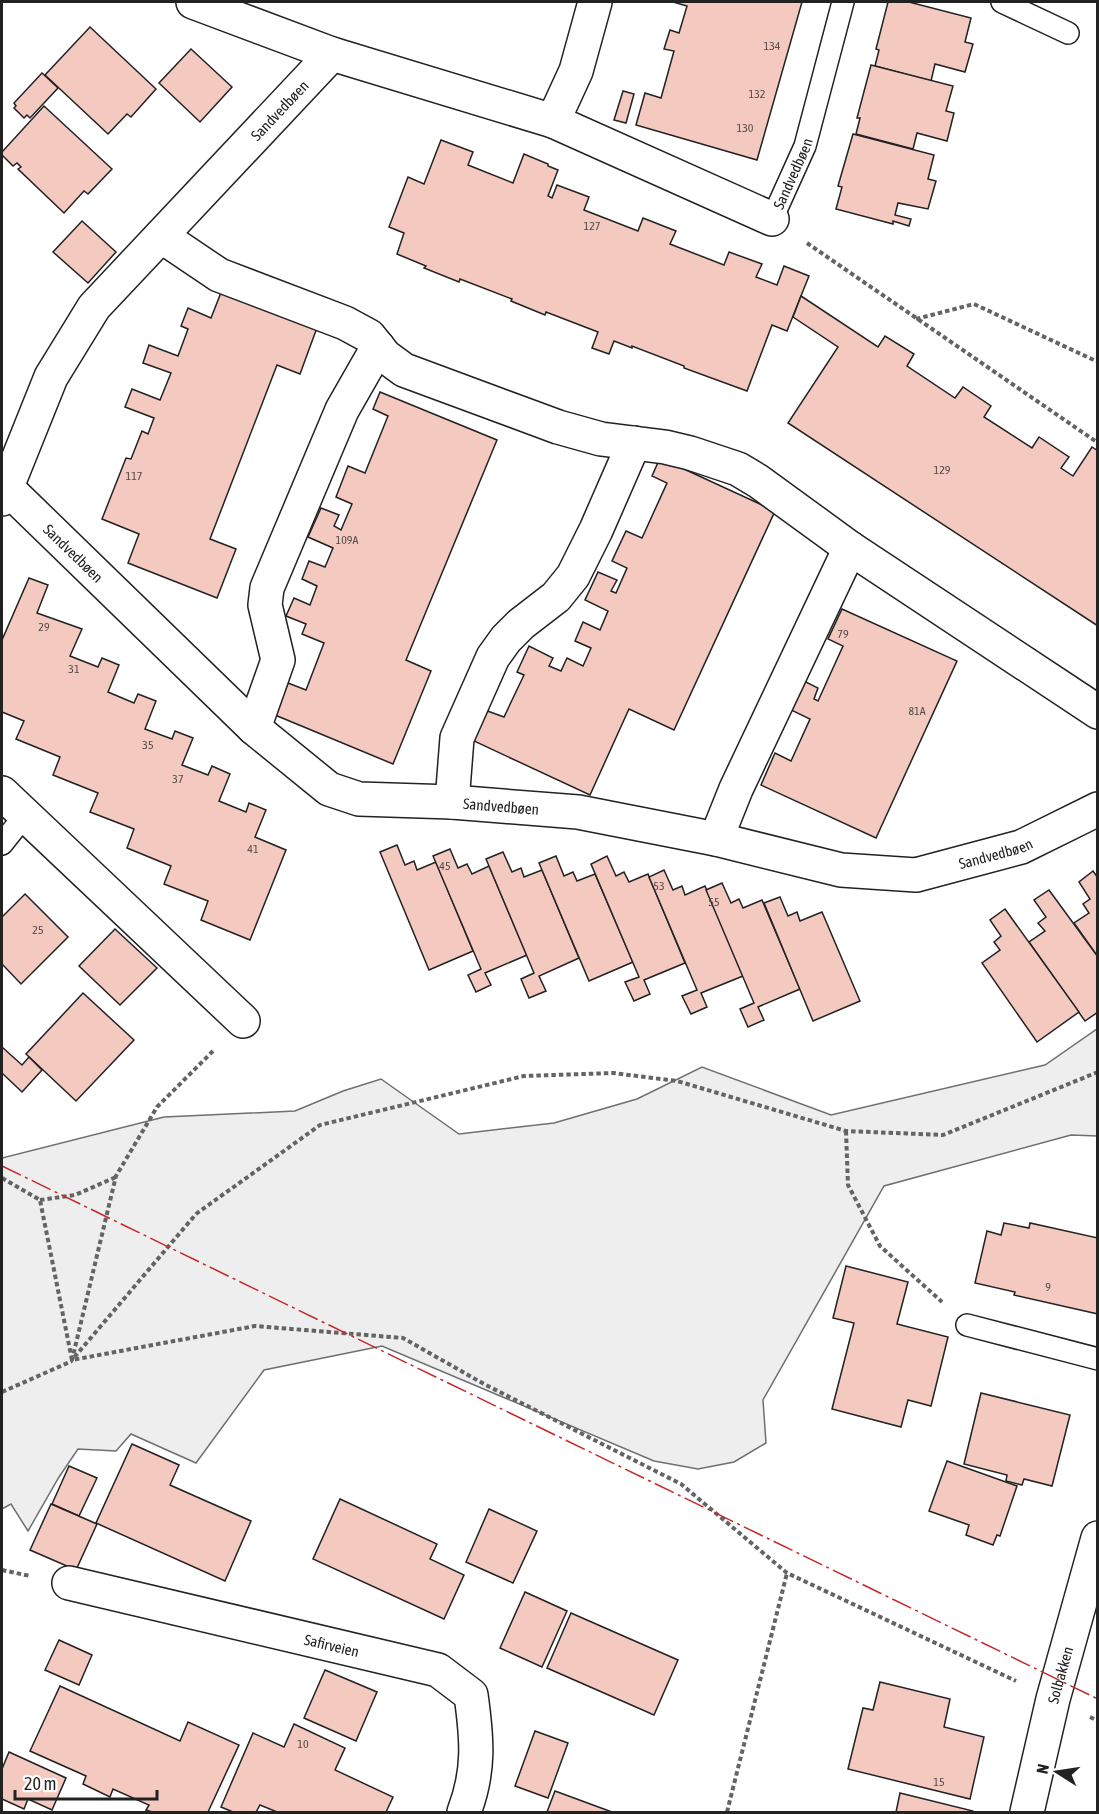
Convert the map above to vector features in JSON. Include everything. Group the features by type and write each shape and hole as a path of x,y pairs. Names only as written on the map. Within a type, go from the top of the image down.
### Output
{"street":[{"name":"Sandvedbøen","path":"193,2 332,54 553,121 772,219"},
{"path":"553,121 576,71 596,2"},
{"name":"Sandvedbøen","path":"332,54 94,307 51,377 4,493 254,728 329,789 359,799 452,802 578,812 716,839 841,870 916,875 1021,846 1098,809"},
{"path":"161,236 219,275 345,323 369,336 386,356 404,370 558,427 601,439 665,447 738,469 850,548 1098,712"},
{"path":"254,728 278,660 265,604 267,588 342,410 378,347"},
{"path":"452,802 457,738 489,666 506,639 521,624 556,597 573,576 634,443"},
{"path":"716,839 736,789 850,548"},
{"path":"13,804 243,1021"},
{"name":"Solbakken","path":"1027,1812 1053,1699 1098,1538"},
{"name":"Safirveien","path":"69,1583 438,1670 471,1695 477,1740 472,1790 464,1812"}],"lane":[{"name":"Sandvedbøen","path":"772,219 805,146 843,2"},
{"path":"1002,2 1068,33"},
{"path":"2,844 13,804"},
{"path":"967,1325 1098,1359"}],"path":[{"path":"772,219 1098,443"},
{"path":"916,319 974,304 1098,362"},
{"path":"72,1360 116,1176 157,1107 243,1021"},
{"path":"72,1360 196,1214 320,1125 524,1076 613,1073 677,1081 846,1131 943,1135 1098,1072"},
{"path":"846,1131 848,1185 880,1246 967,1325"},
{"path":"2,1178 40,1200 75,1195 116,1176"},
{"path":"40,1200 72,1360"},
{"path":"2,1392 72,1360 255,1326 403,1338 484,1384 681,1484 788,1573 1098,1721"},
{"path":"727,1812 788,1573"}],"shaded area":[{"path":"1097,1029 1097,1136 1071,1135 884,1186 763,1400 766,1443 734,1462 698,1469 654,1461 382,1346 264,1370 196,1463 131,1434 116,1451 78,1449 28,1531 11,1504 2,1509 2,1158 164,1117 295,1111 343,1091 381,1079 459,1134 554,1123 637,1099 702,1067 831,1115 1045,1065"}],"building":[{"path":"673,2 802,2 757,160 636,125 645,93 661,98 674,51 664,49 670,30 679,33 687,6"},
{"path":"888,2 909,2 971,18 965,42 973,44 965,72 935,64 931,81 875,66 879,50 876,49"},
{"path":"90,27 156,89 131,117 127,114 108,134 45,75"},
{"path":"191,49 232,87 200,122 159,83"},
{"path":"871,65 953,86 946,111 954,113 947,141 917,133 913,149 856,134 860,118 857,118"},
{"path":"42,73 58,88 30,118 27,115 24,118 14,108 16,106 14,103"},
{"path":"623,91 634,94 626,123 614,120"},
{"path":"44,106 112,169 88,194 84,191 64,213 18,169 21,167 17,163 13,166 2,155 2,152"},
{"path":"853,134 934,155 928,179 936,181 928,209 898,203 895,215 911,219 909,226 836,209 842,187 838,186"},
{"path":"441,140 473,152 468,165 513,183 524,154 548,164 558,170 548,196 552,198 557,185 589,197 584,210 638,231 643,218 676,231 670,244 724,265 729,252 762,264 756,277 777,285 784,266 809,276 787,331 772,325 747,391 614,341 609,354 592,348 598,332 546,312 545,315 511,301 512,299 460,279 459,282 397,254 404,233 389,227 408,177 424,184"},
{"path":"82,221 116,252 88,283 53,252"},
{"path":"222,290 318,325 300,374 277,365 210,539 236,549 217,598 128,563 139,534 102,519 126,458 131,459 142,431 148,434 154,418 125,407 132,389 160,400 171,373 143,363 149,345 178,356 188,329 181,326 188,308 211,318"},
{"path":"801,296 878,347 885,336 914,354 907,366 955,398 963,387 991,406 984,417 1032,448 1039,437 1069,457 1061,468 1073,476 1092,447 1098,451 1098,626 788,423 838,347 793,317"},
{"path":"380,392 497,440 406,660 431,671 393,764 275,715 288,683 306,690 324,643 302,634 306,624 286,616 294,598 310,605 317,586 302,579 309,561 325,567 333,548 308,537 321,508 339,515 334,526 341,530 352,504 336,497 348,466 365,473 388,416 373,409"},
{"path":"660,458 775,511 674,730 629,709 590,795 474,741 475,739 469,736 482,709 504,717 524,675 517,672 529,646 553,658 549,666 561,671 567,658 583,666 591,648 575,641 583,622 600,630 608,611 585,600 598,572 617,580 611,591 616,593 627,568 612,561 626,531 642,538 667,483 652,476"},
{"path":"29,578 48,585 37,613 82,629 70,656 98,667 102,658 119,665 108,692 134,703 138,694 156,701 145,729 172,739 175,731 193,738 182,765 208,775 212,766 230,774 219,801 246,812 249,803 266,810 255,837 286,850 250,940 201,920 208,901 164,884 171,866 127,848 134,829 90,812 98,793 53,775 60,757 16,739 24,721 2,712 2,640"},
{"path":"842,609 957,661 876,838 761,785 775,753 791,761 810,719 787,708 800,679 818,688 814,699 818,701 843,646 828,639"},
{"path":"397,845 405,865 414,861 417,870 436,862 473,951 429,970 380,852"},
{"path":"450,849 458,868 467,864 472,874 489,866 527,955 485,973 491,985 476,992 468,975 481,969 433,856"},
{"path":"503,852 512,872 521,868 524,877 542,870 579,958 539,976 546,991 529,998 521,979 534,973 486,859"},
{"path":"556,856 564,876 573,872 577,881 595,874 633,962 589,981 539,863"},
{"path":"607,856 616,876 624,872 629,882 648,874 685,963 644,980 650,994 634,1001 625,982 639,977 591,864"},
{"path":"664,870 673,890 682,886 685,895 705,886 743,976 701,993 707,1007 691,1014 682,996 697,990 649,877"},
{"path":"1093,871 1098,878 1098,957 1074,923 1089,913 1083,904 1090,899 1079,882"},
{"path":"722,883 731,903 739,899 743,908 762,900 800,989 758,1007 764,1020 748,1027 740,1009 754,1003 706,890"},
{"path":"1049,890 1098,957 1098,1012 1085,1021 1029,942 1045,931 1038,923 1046,917 1034,900"},
{"path":"25,894 68,937 21,984 2,964 2,917"},
{"path":"780,897 788,916 797,912 800,921 822,912 860,1001 813,1021 764,903"},
{"path":"1005,909 1079,1012 1037,1042 982,963 1000,950 994,942 1001,936 990,920"},
{"path":"115,929 157,968 120,1005 79,966"},
{"path":"83,993 134,1040 76,1101 26,1054"},
{"path":"2,1047 22,1065 29,1057 42,1070 22,1092 2,1075"},
{"path":"1004,1223 1029,1228 1030,1223 1098,1238 1098,1314 1014,1295 1015,1292 975,1283 987,1231 1001,1235"},
{"path":"846,1266 908,1282 897,1324 948,1337 931,1406 908,1400 901,1427 832,1409 854,1323 833,1318"},
{"path":"981,1393 1070,1415 1052,1486 1024,1479 1022,1485 1006,1481 1007,1475 964,1464"},
{"path":"132,1444 179,1465 170,1485 251,1521 225,1581 96,1523"},
{"path":"947,1461 1017,1486 1000,1536 997,1535 993,1545 966,1535 969,1525 929,1511"},
{"path":"69,1466 97,1478 79,1516 52,1504"},
{"path":"340,1499 437,1544 430,1559 464,1575 444,1619 313,1559"},
{"path":"51,1504 97,1524 76,1570 30,1550"},
{"path":"489,1509 537,1531 513,1583 466,1562"},
{"path":"525,1592 567,1611 542,1667 500,1648"},
{"path":"571,1613 678,1660 654,1715 547,1668"},
{"path":"59,1640 92,1655 79,1685 45,1670"},
{"path":"325,1670 377,1692 356,1741 304,1718"},
{"path":"880,1682 950,1699 944,1727 984,1737 970,1799 848,1769 863,1708 873,1710"},
{"path":"60,1686 180,1741 188,1722 239,1745 208,1812 152,1812 146,1810 149,1805 113,1789 110,1797 83,1784 86,1776 30,1751"},
{"path":"294,1724 345,1748 335,1770 393,1797 386,1812 277,1812 260,1805 256,1812 233,1812 221,1807 253,1733 284,1747"},
{"path":"535,1731 568,1743 548,1798 515,1786"},
{"path":"9,1752 66,1778 52,1810 28,1799 24,1809 2,1799 2,1769"},
{"path":"555,1791 612,1812 547,1812"},
{"path":"900,1793 973,1811 973,1812 896,1812"}],"power":[{"path":"2,1166 1098,1699"}]}
